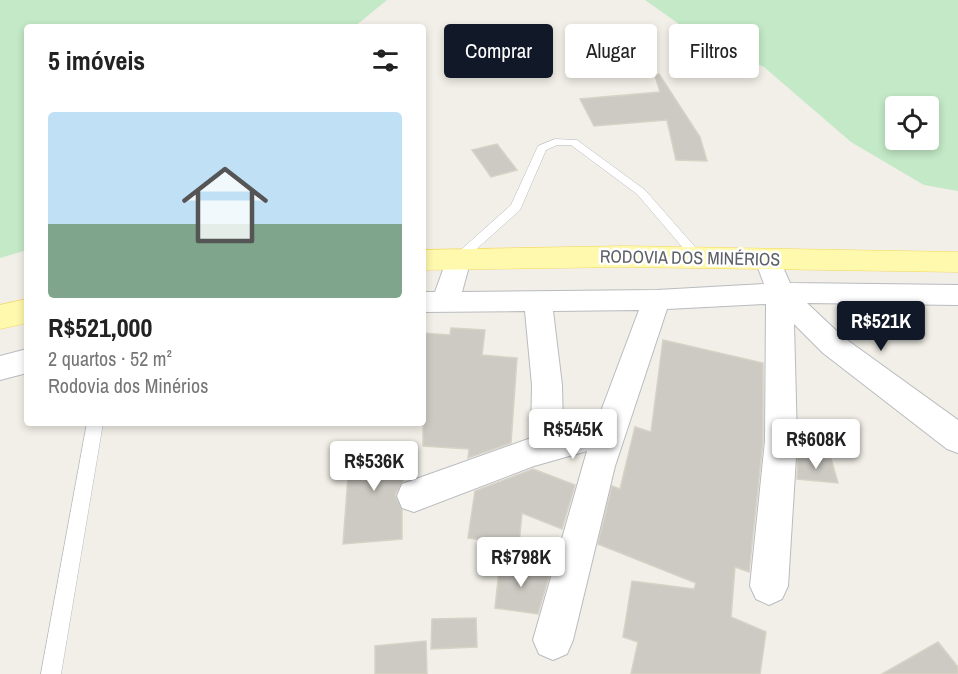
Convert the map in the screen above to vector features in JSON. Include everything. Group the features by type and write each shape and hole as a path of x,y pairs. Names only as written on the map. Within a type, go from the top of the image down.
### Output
{"main road":[{"name":"RODOVIA DOS MINÉRIOS","path":"426,260 595,255 699,259 958,262"},
{"path":"0,317 24,312"}],"street":[{"path":"458,259 434,302 657,300 780,293 958,296"},
{"path":"768,260 780,293 781,441 769,586"},
{"path":"780,293 833,345 958,439"},
{"path":"553,640 598,466 639,345 657,300"},
{"path":"538,302 547,385 546,448"},
{"path":"0,368 24,362"},
{"path":"414,496 546,448 611,430"}],"lane":[{"path":"458,259 516,207 542,148 555,142 573,142 641,192 699,259"},
{"path":"51,674 94,426"}],"green space":[{"path":"0,0 387,0 358,24 24,24 24,251 0,258"},
{"path":"645,0 958,0 958,191 924,185 851,142 759,65 759,24 679,24"}],"building":[{"path":"659,74 700,137 707,161 676,160 667,120 594,126 580,99 660,92 656,78"},
{"path":"497,144 517,170 491,177 472,150"},
{"path":"451,328 485,330 482,355 517,358 511,443 468,458 469,449 423,446 423,426 426,426 426,333 450,335"},
{"path":"663,340 763,363 763,441 749,572 735,567 731,617 766,632 760,674 631,674 638,642 623,637 632,581 694,589 696,583 598,544 612,486 620,489 635,427 651,432"},
{"path":"415,447 414,475 403,475 403,481 395,495 402,510 402,539 343,544 348,477 336,477 340,450"},
{"path":"798,456 831,459 838,483 797,479"},
{"path":"533,469 575,485 562,529 522,513 519,544 468,538 475,491"},
{"path":"500,562 551,569 538,614 495,608"},
{"path":"476,618 477,647 431,649 432,619"},
{"path":"426,641 427,674 375,674 375,646"},
{"path":"938,642 958,667 958,674 882,674"}]}
